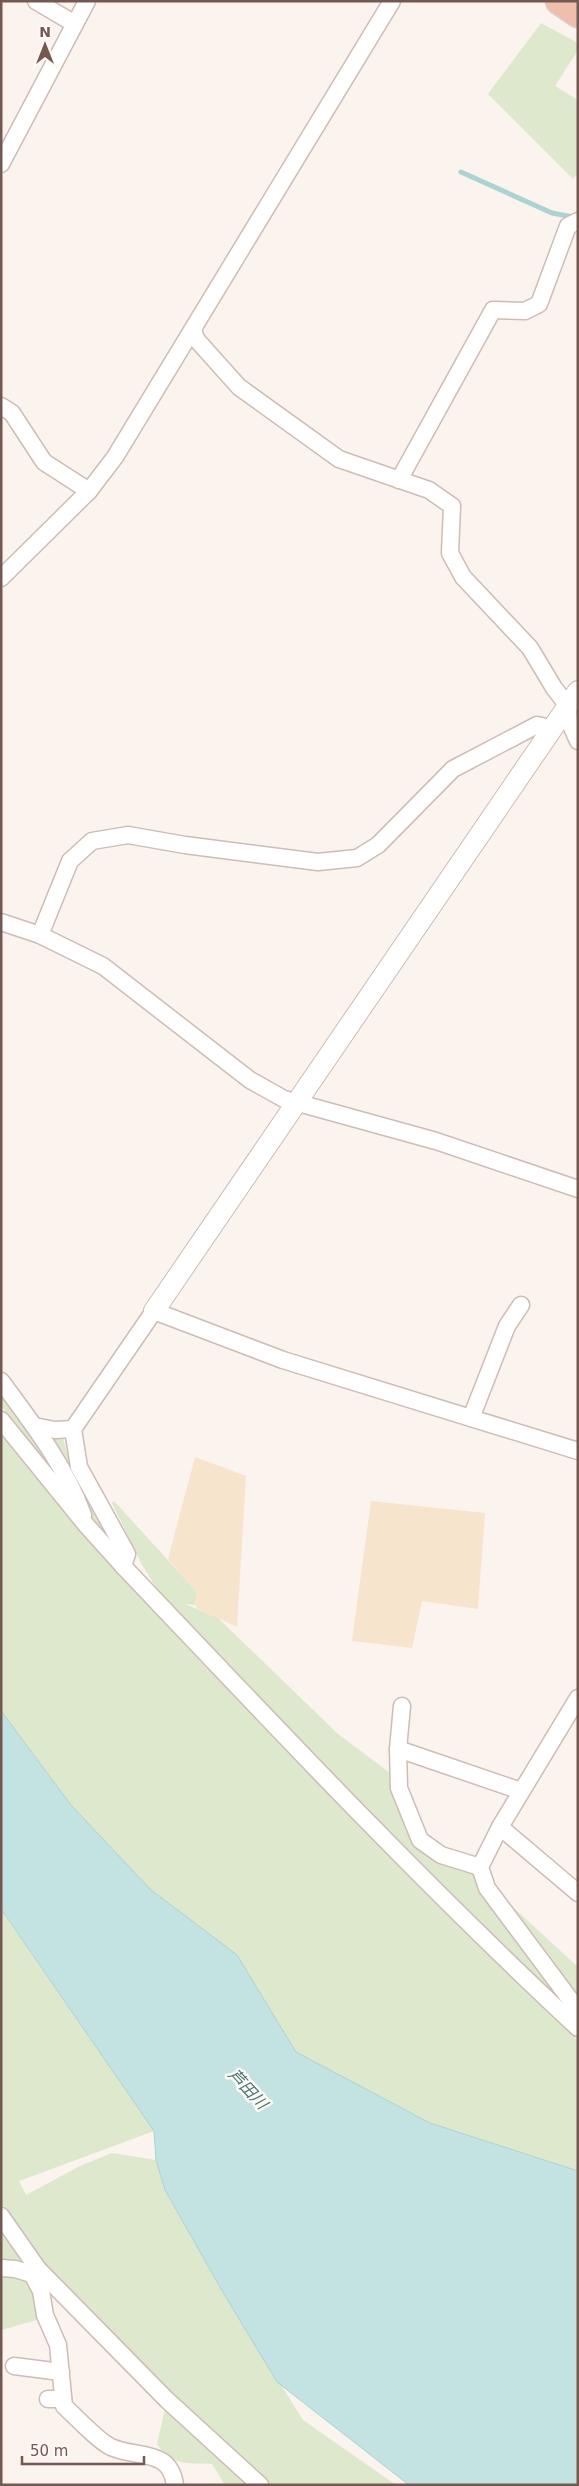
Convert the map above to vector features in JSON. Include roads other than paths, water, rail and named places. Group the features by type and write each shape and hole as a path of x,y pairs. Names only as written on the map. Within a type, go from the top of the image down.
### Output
{"highway":[{"path":"559,1 578,14"}],"street":[{"path":"36,1 75,24"},
{"path":"1,164 87,1"},
{"path":"1,578 89,491 115,457 392,1"},
{"path":"399,480 493,310 525,311 539,304 568,226 578,221"},
{"path":"193,329 196,339 239,387 339,459 429,490 452,506 450,553 463,577 530,648 554,688 574,701"},
{"path":"1,406 16,419 44,462 89,491"},
{"path":"123,1566 128,1554 79,1468 73,1429 551,728 574,701"},
{"path":"574,701 569,721 578,741"},
{"path":"40,935 70,861 92,841 128,835 185,846 318,862 357,858 378,846 453,768 537,725 551,728"},
{"path":"1,922 40,935 103,966 250,1080 295,1103 436,1141 578,1189"},
{"path":"471,1418 507,1326 521,1305"},
{"path":"154,1311 283,1360 578,1451"},
{"path":"1,1381 34,1426 73,1488 86,1526"},
{"path":"1,1420 86,1526 123,1566 372,1827 514,1968 578,2028"},
{"path":"34,1426 55,1430 73,1429"},
{"path":"578,1698 500,1827 480,1866 487,1888 578,2010"},
{"path":"402,1706 398,1748 399,1788 420,1840 441,1855 480,1866"},
{"path":"398,1748 522,1791"},
{"path":"500,1827 578,1893"},
{"path":"1,2216 35,2271 167,2400 260,2485"},
{"path":"1,2268 35,2271"},
{"path":"35,2271 45,2315 58,2345 61,2372 56,2399 110,2447 166,2461 173,2471 175,2485"},
{"path":"14,2366 61,2372"}],"water":[{"name":"芦田川","path":"1,1711 71,1805 150,1889 237,1955 296,2052 430,2123 578,2171 578,2485 409,2485 277,2382 221,2289 165,2190 156,2160 154,2131 1,1909"}],"waterway":[{"path":"461,172 552,213 573,217"}]}
